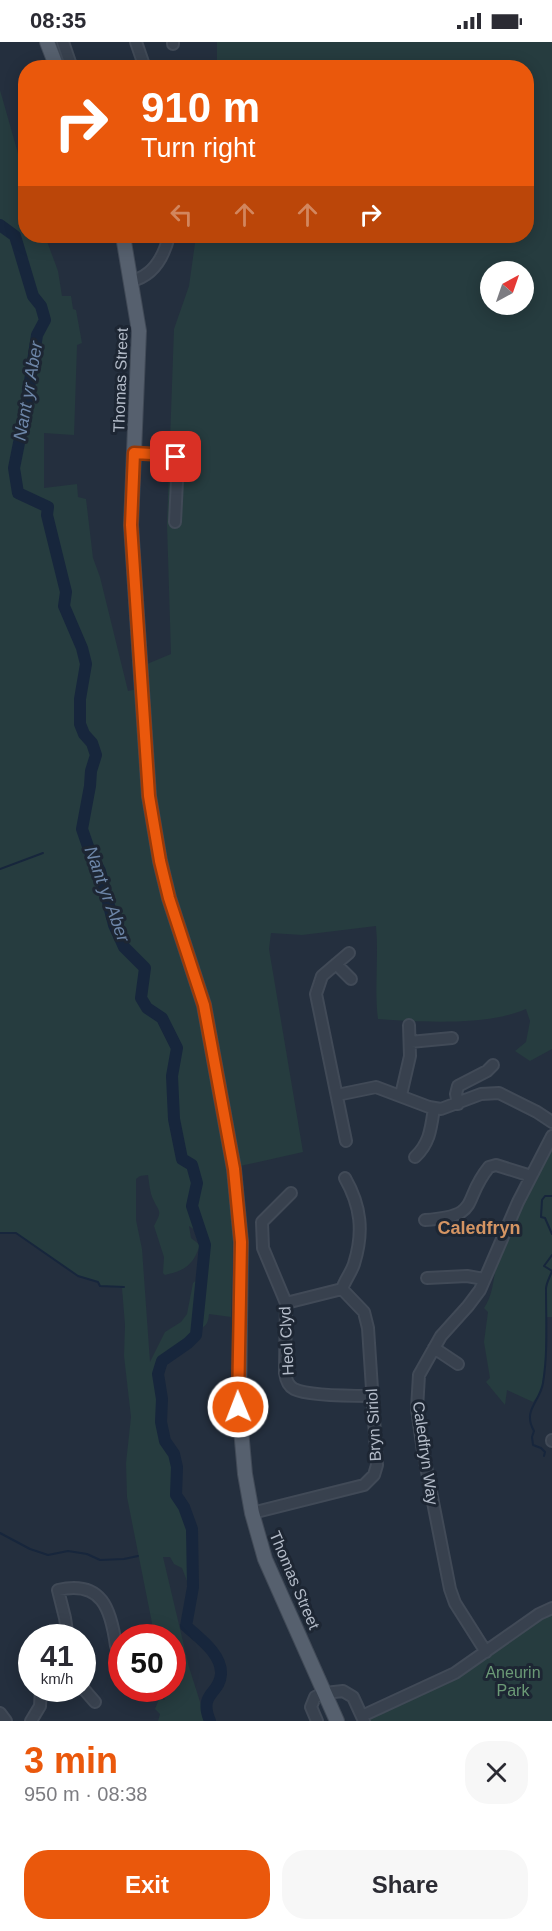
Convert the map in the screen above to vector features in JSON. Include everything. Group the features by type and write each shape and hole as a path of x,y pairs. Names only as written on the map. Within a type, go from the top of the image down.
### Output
{"main road":[{"path":"47,42 54,60"},
{"name":"Thomas Street","path":"124,243 139,331 131,525 149,796 158,852 169,898 204,1005 234,1169 241,1242 238,1407 242,1456 252,1513 265,1559 337,1721"}],"street":[{"path":"63,42 69,60"},
{"path":"136,42 142,60"},
{"path":"131,281 152,271 164,253 167,243"},
{"path":"134,453 170,455 178,460 175,522"},
{"path":"346,1141 316,994 322,976 349,953"},
{"path":"336,964 351,979"},
{"path":"401,1095 410,1063 409,1025"},
{"path":"410,1042 452,1038"},
{"path":"458,1104 456,1094 458,1086 487,1071 493,1065"},
{"path":"337,1095 376,1087 434,1108 448,1108 482,1094 499,1092 552,1122"},
{"path":"415,1157 424,1149 429,1139 434,1108"},
{"name":"Caledfryn Way","path":"486,1652 460,1611 450,1589 423,1451 417,1409 417,1387 419,1375 445,1330 474,1298 552,1136"},
{"path":"429,1222 455,1216 466,1209 489,1167 496,1165 531,1176"},
{"path":"285,1303 342,1289 354,1264 359,1235 359,1209 345,1178"},
{"name":"Heol Clyd","path":"291,1192 262,1222 263,1248 285,1303 285,1373 289,1385 303,1391 371,1395"},
{"path":"427,1278 467,1276 484,1279"},
{"name":"Bryn Siriol","path":"252,1513 364,1485 371,1481 376,1465 366,1317 342,1289"},
{"path":"434,1348 458,1364"},
{"path":"66,1624 58,1590 78,1587 95,1593 106,1606 112,1624"},
{"path":"317,1721 311,1707 315,1697 343,1690 353,1697 364,1718 455,1673 539,1614 552,1608"},
{"path":"31,1721 40,1702"},
{"path":"0,1713 6,1721"}],"green space":[{"path":"217,42 552,42 552,1049 530,1061 515,1051 526,1042 530,1021 526,1009 493,1018 474,1020 434,1022 378,1019 376,926 302,935 271,933 269,949 303,1152 231,1168 221,1136 230,1186 233,1234 231,1317 209,1314 206,1325 196,1330 196,1335 188,1343 162,1361 158,1374 162,1399 161,1422 165,1441 174,1454 177,1467 176,1495 184,1507 192,1529 192,1594 182,1568 174,1564 170,1557 163,1557 179,1624 152,1624 127,1497 126,1463 131,1417 124,1356 125,1325 122,1288 100,1286 98,1282 78,1276 16,1233 0,1233 0,90 18,153 18,243 48,243 58,271 62,296 71,296 73,309 76,310 82,343 77,345 74,435 44,433 44,488 77,484 78,497 86,499 93,558 100,577 128,691 137,689 135,669 171,654 167,524 174,329 189,286 195,243 534,243 534,60 217,60","holes":["141,773 194,986 201,1024","148,1175 151,1194 159,1211 154,1226 164,1257 163,1273 165,1275 183,1269 195,1257 200,1245 191,1238 189,1226 201,1236 205,1252 203,1274 193,1283 187,1314 181,1322 165,1332 150,1362 142,1249 136,1220 136,1179"]},
{"path":"552,1144 552,1317 546,1317 545,1347 547,1351 541,1392 533,1402 507,1390 505,1405 486,1382 490,1378 484,1342 488,1312 484,1308 490,1297 498,1259 510,1230"},
{"name":"Aneurin Park","path":"552,1608 552,1721 365,1721 362,1716 421,1690"},
{"path":"186,1654 201,1705 210,1721 158,1721 160,1714 155,1709 158,1702 186,1702"}],"waterway":[{"name":"Nant yr Aber","path":"0,225 15,236 33,296 41,306 45,320 37,335 14,468 18,493 48,507 47,515 66,592 64,606 82,648 86,664 80,699 80,724 84,734 92,743 96,755 91,771 82,829 91,855 100,871 114,925 124,947 145,968 141,998 147,1008 162,1018 177,1048 172,1076 174,1119 182,1159 192,1165 197,1183 192,1206 205,1245 196,1335 162,1361 158,1374 162,1399 161,1422 165,1441 174,1454 177,1467 176,1495 184,1507 192,1529 193,1587 186,1626 214,1653 220,1667 220,1681 208,1699 207,1712 210,1721"},
{"path":"0,869 43,853"},
{"path":"552,1196 545,1196 542,1200 541,1217 545,1218 552,1234"},
{"path":"0,1233 16,1233 78,1276 98,1282 100,1286 124,1287"},
{"path":"544,1456 545,1452 533,1445 534,1431 530,1417 541,1390 545,1371 546,1287 552,1271 544,1266 552,1255"},
{"path":"0,1533 30,1549 48,1555 68,1551 87,1554 100,1560 138,1556"}],"district":[{"name":"Caledfryn","path":"479,1228"}],"route":[{"path":"176,457 174,455 134,453 131,525 134,576 147,771 153,823 169,898 204,1005 234,1169 241,1242 238,1407"}]}
